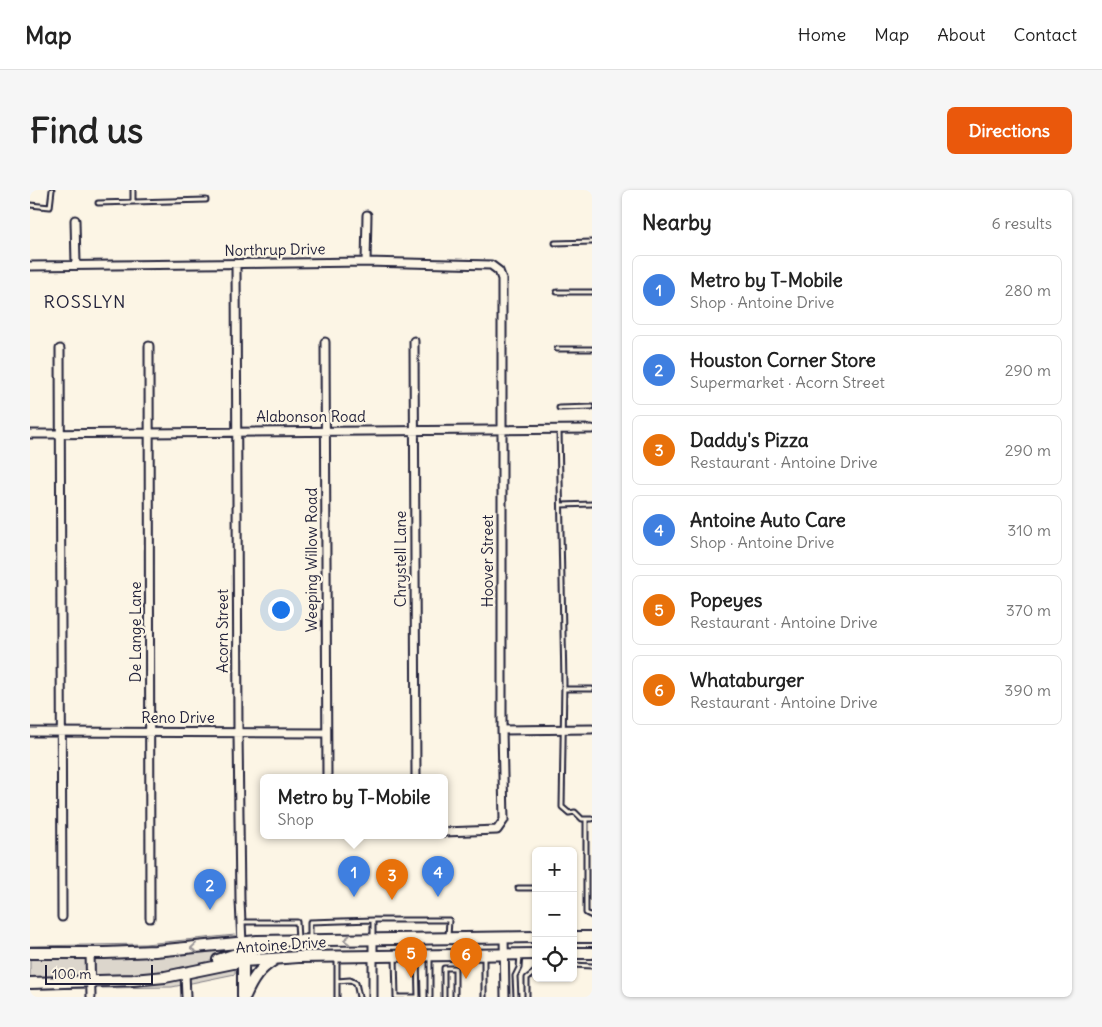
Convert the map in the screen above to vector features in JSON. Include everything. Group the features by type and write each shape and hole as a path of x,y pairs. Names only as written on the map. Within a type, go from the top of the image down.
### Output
{"main road":[{"path":"577,937 592,936"},
{"name":"Antoine Drive","path":"242,952 297,940 532,937"},
{"name":"Antoine Drive","path":"30,953 242,952 276,959 532,954"},
{"path":"30,983 133,980 185,973 210,967 218,960 242,952"},
{"name":"Acorn Street","path":"242,952 244,997"},
{"path":"577,953 592,953"},
{"path":"244,997 252,980 259,971 276,959"}],"street":[{"path":"366,262 367,215"},
{"path":"75,220 76,264"},
{"name":"Northrup Drive","path":"30,266 366,262 491,265 499,271 502,280 502,290"},
{"name":"Acorn Street","path":"236,264 238,732 242,952"},
{"name":"Hoover Street","path":"448,832 497,830 504,820 502,730 502,290"},
{"name":"Chrystell Lane","path":"414,341 416,774"},
{"name":"Weeping Willow Road","path":"325,342 327,774"},
{"name":"De Lange Lane","path":"149,346 150,918"},
{"path":"60,349 62,917"},
{"name":"Alabonson Road","path":"30,434 592,429"},
{"path":"502,730 592,729"},
{"name":"Reno Drive","path":"30,732 326,733"},
{"path":"504,937 505,997"},
{"path":"373,940 373,997"},
{"path":"90,953 91,997"},
{"path":"185,973 186,997"}],"lane":[{"path":"30,204 50,207 52,190"},
{"path":"132,190 133,202"},
{"path":"98,203 206,200"},
{"path":"555,243 592,242"},
{"path":"557,292 592,292"},
{"path":"557,349 592,349"},
{"path":"559,408 592,407"},
{"path":"559,429 564,689 562,807 568,813 575,812 582,818 592,819"},
{"path":"561,505 592,504"},
{"path":"564,689 592,689"},
{"path":"586,819 586,913 592,916"},
{"path":"518,888 532,888"},
{"path":"373,920 373,940"},
{"path":"310,940 310,922 373,920 449,920 448,938"},
{"path":"242,922 297,922 297,940"},
{"path":"516,997 515,976 519,968 520,954"},
{"path":"484,955 484,997"},
{"path":"395,956 396,997 418,997 417,956"},
{"path":"430,956 430,997"},
{"path":"336,957 337,997"},
{"path":"577,965 592,966"},
{"path":"444,997 444,968 455,968 455,997"},
{"path":"526,997 527,978 532,974"},
{"path":"337,981 350,980 356,982 359,997"}],"shaded area":[{"path":"235,935 235,974 172,987 30,989 30,946 145,944"}],"place":[{"name":"Metro by T-Mobile","path":"354,897"},
{"name":"Antoine Auto Care","path":"438,897"},
{"name":"Daddy's Pizza","path":"392,900"},
{"name":"Houston Corner Store","path":"210,910"},
{"name":"Popeyes","path":"411,978"},
{"name":"Whataburger","path":"466,979"}],"district":[{"name":"ROSSLYN","path":"85,302"}]}
